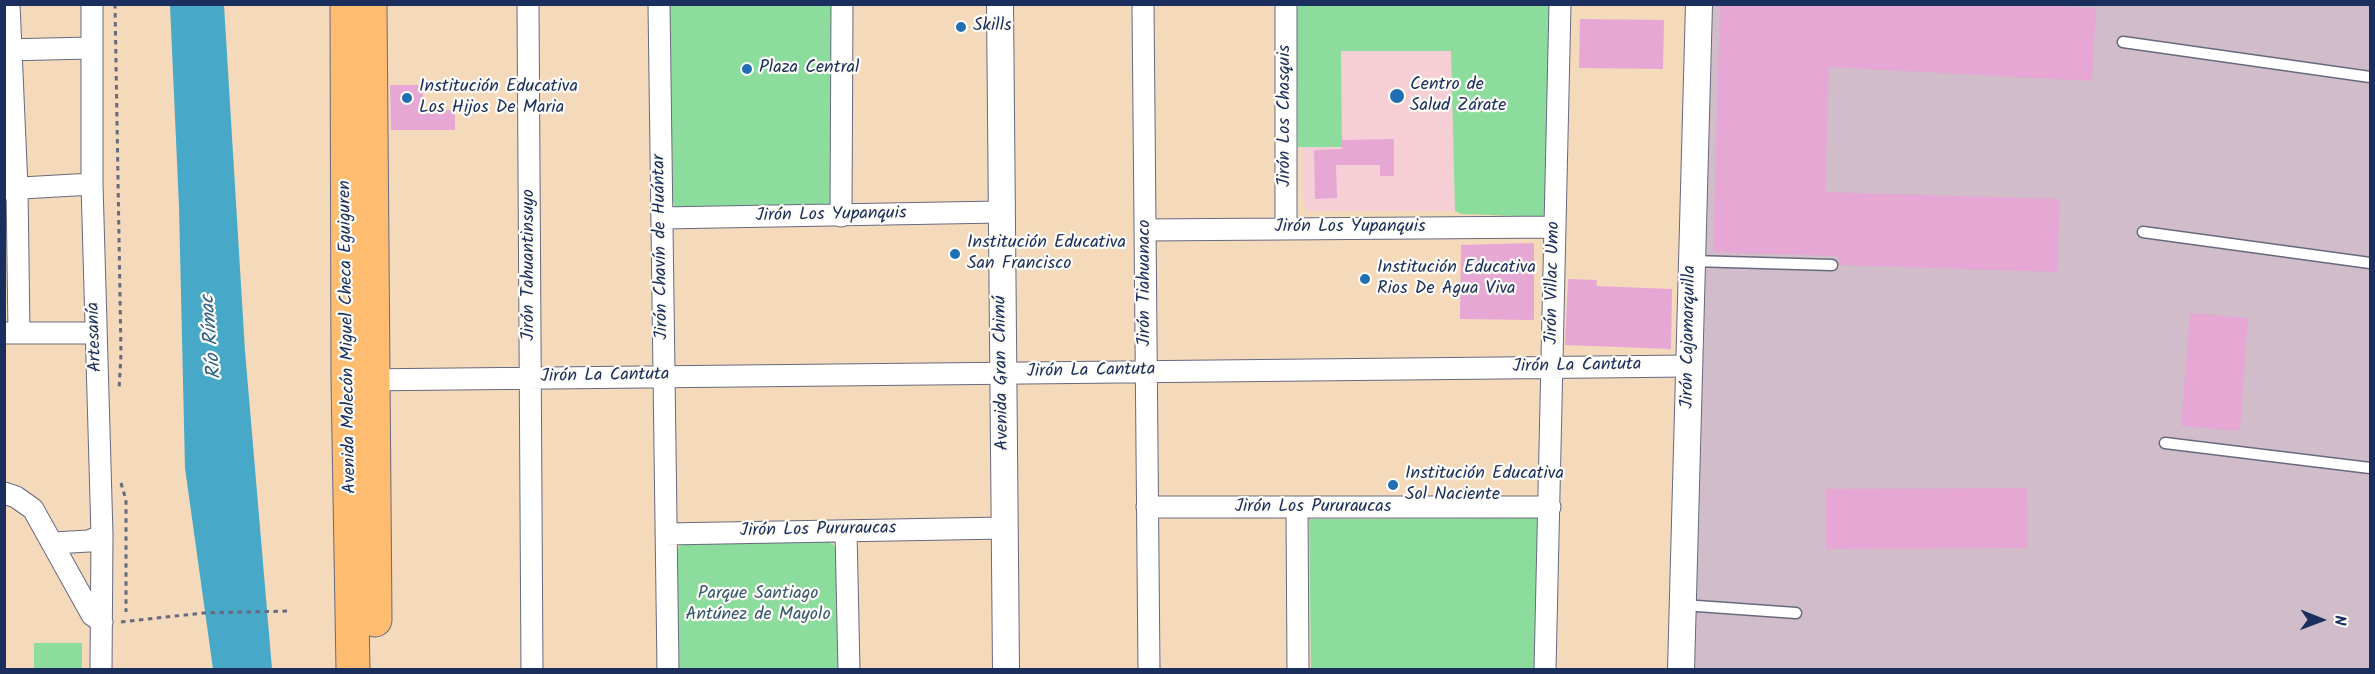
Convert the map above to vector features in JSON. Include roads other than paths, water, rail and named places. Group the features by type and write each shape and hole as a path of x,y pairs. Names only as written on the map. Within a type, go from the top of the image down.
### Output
{"main road":[{"name":"Avenida Malecón Miguel Checa Eguiguren","path":"347,4 361,380 376,669"},
{"name":"Avenida Malecón Miguel Checa Eguiguren","path":"353,669 370,4"}],"street":[{"path":"9,4 12,333 96,333"},
{"name":"Artesanía","path":"92,4 92,184 102,535 107,623 101,669"},
{"name":"Jirón Tahuantinsuyo","path":"528,4 532,669"},
{"name":"Jirón Chavín de Huántar","path":"659,4 668,669"},
{"path":"841,216 842,4"},
{"name":"Avenida Gran Chimú","path":"1000,4 1000,212 1004,373 1006,669"},
{"name":"Jirón Tiahuanaco","path":"1143,4 1149,669"},
{"name":"Jirón Los Chasquis","path":"1286,4 1286,228"},
{"name":"Jirón Villac Umo","path":"1545,669 1560,4"},
{"name":"Jirón Cajamarquilla","path":"1681,669 1699,4"},
{"path":"8,50 91,48"},
{"path":"10,188 92,184"},
{"name":"Jirón Los Yupanquis","path":"662,218 1000,212"},
{"name":"Jirón Los Yupanquis","path":"1145,230 1555,227"},
{"name":"Jirón La Cantuta","path":"361,380 1689,366"},
{"path":"4,493 16,497 33,508 92,615 107,623"},
{"name":"Jirón Los Pururaucas","path":"1147,507 1550,507"},
{"path":"1297,508 1298,669"},
{"name":"Jirón Los Pururaucas","path":"666,534 1005,528"},
{"path":"846,531 849,669"},
{"path":"53,543 89,541 102,535"}],"lane":[{"path":"2123,42 2370,77"},
{"path":"2143,232 2370,263"},
{"path":"1692,261 1832,265"},
{"path":"2165,443 2370,468"},
{"path":"1683,605 1796,613"}],"water":[{"name":"Río Rímac","path":"170,5 224,5 245,351 272,669 213,669 185,468 179,207"}],"place":[{"name":"Skills","path":"961,27"},
{"name":"Plaza Central","path":"747,69"},
{"name":"Centro de Salud Zárate","path":"1397,96"},
{"name":"Institución Educativa Los Hijos De Maria","path":"407,98"},
{"name":"Institución Educativa San Francisco","path":"955,254"},
{"name":"Institución Educativa Rios De Agua Viva","path":"1365,279"},
{"name":"Institución Educativa Sol Naciente","path":"1393,485"}],"park label":[{"name":"Parque Santiago Antúnez de Mayolo","path":"758,605"}]}
